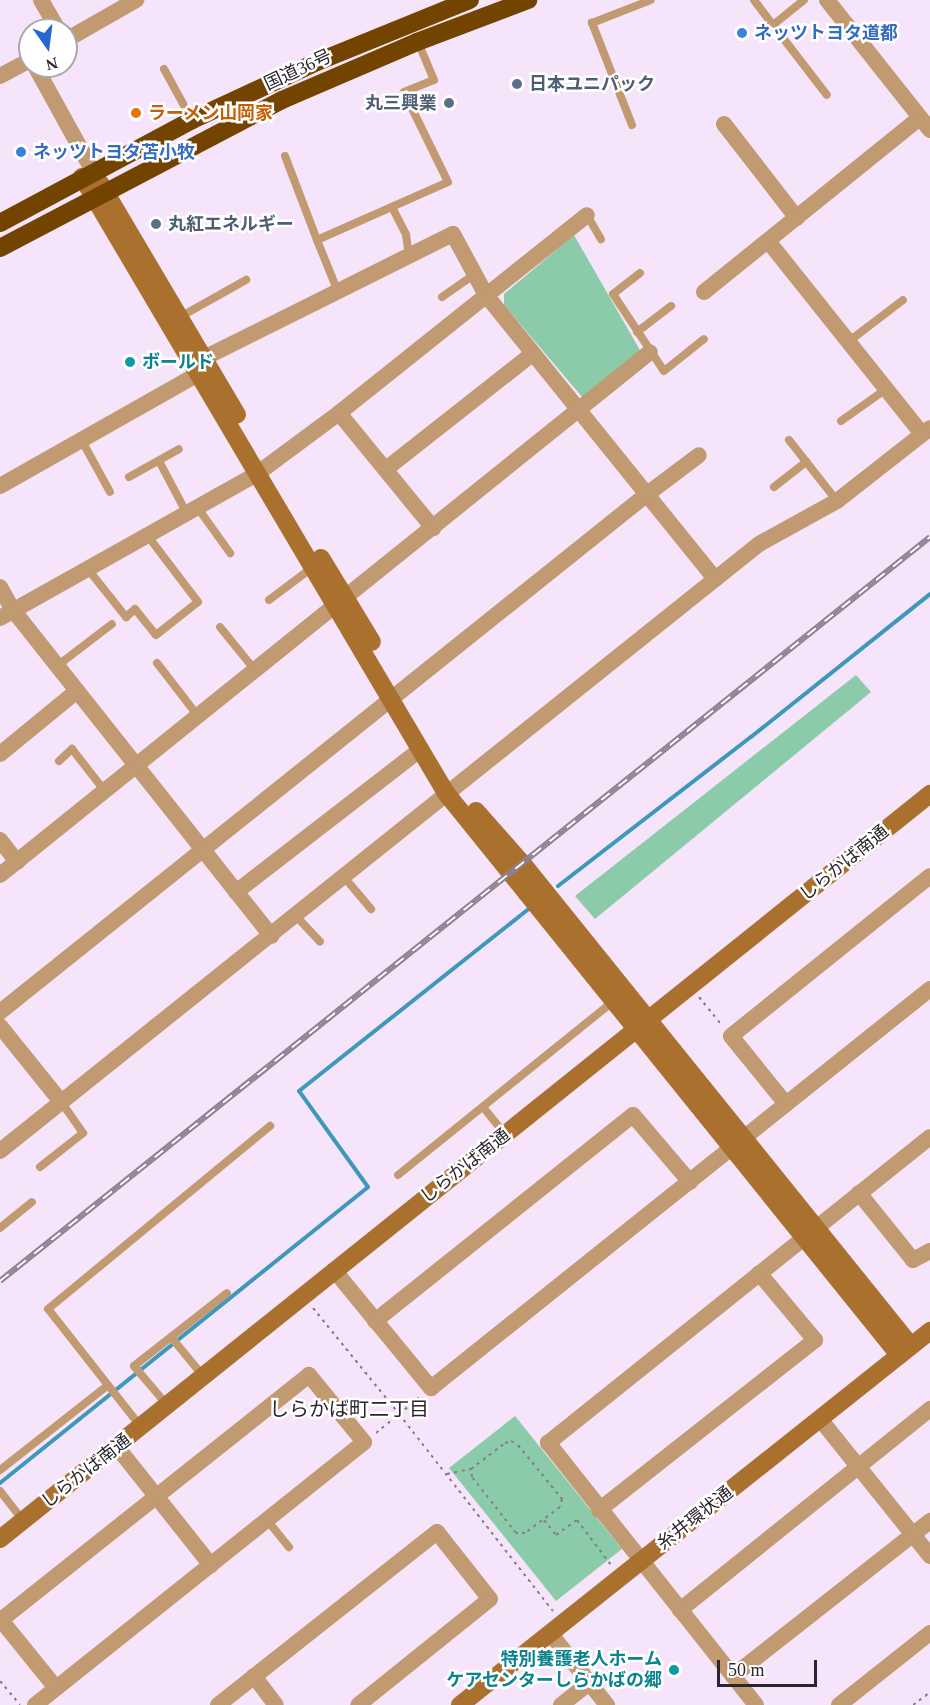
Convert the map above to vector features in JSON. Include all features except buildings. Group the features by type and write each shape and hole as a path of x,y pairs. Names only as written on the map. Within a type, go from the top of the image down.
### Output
{"highway":[{"name":"国道36号","path":"1,219 192,120 317,62 471,0"},
{"name":"国道36号","path":"0,248 99,194 282,100 417,42 528,0"}],"street":[{"path":"42,0 52,18"},
{"path":"704,292 797,218 925,124 827,0"},
{"path":"78,33 132,1"},
{"path":"0,76 18,66"},
{"path":"41,78 99,194 451,789 518,858 642,1026 905,1350"},
{"path":"724,124 797,218"},
{"path":"99,194 180,317 201,366"},
{"path":"7,614 262,470 339,413 587,215"},
{"path":"0,486 82,441 201,366 453,234 486,295 578,412 715,579"},
{"path":"0,1151 272,936 451,789 759,544 837,501 926,431 886,389 768,241"},
{"path":"0,875 650,352"},
{"path":"386,469 532,354"},
{"path":"339,413 432,528"},
{"path":"0,1012 699,455"},
{"path":"262,470 313,567 341,602"},
{"path":"0,587 7,614 57,666 272,936"},
{"path":"0,754 77,691"},
{"path":"396,695 421,748 451,789 615,1001 642,1026"},
{"path":"236,892 421,748"},
{"name":"しらかば南通","path":"0,1539 930,794"},
{"path":"0,840 17,862"},
{"path":"786,1104 731,1036 930,876"},
{"path":"334,1270 431,1388 930,990"},
{"path":"0,1026 61,1102"},
{"path":"375,1321 633,1115 690,1182"},
{"path":"751,1703 733,1676 548,1443 930,1137"},
{"path":"859,1193 913,1260 930,1251"},
{"path":"599,1510 815,1340 759,1273"},
{"name":"糸井環状通","path":"460,1705 930,1331"},
{"path":"35,1705 364,1442 309,1375 2,1620 56,1688"},
{"path":"680,1610 930,1409"},
{"path":"820,1419 930,1556"},
{"path":"117,1447 211,1565"},
{"path":"733,1676 930,1521"},
{"path":"218,1705 437,1532 490,1599 358,1705"},
{"path":"556,1628 589,1683 607,1705"},
{"path":"839,1705 930,1633"},
{"path":"254,1676 276,1705"},
{"path":"561,1705 589,1683"}],"lane":[{"path":"632,125 592,23 651,0"},
{"path":"754,0 827,95"},
{"path":"773,25 792,3 804,0"},
{"path":"317,240 448,182 404,92 434,80 417,42"},
{"path":"164,69 192,120"},
{"path":"285,156 339,293"},
{"path":"392,207 406,235 409,258"},
{"path":"587,215 601,239"},
{"path":"640,273 613,294 664,371 704,339"},
{"path":"442,297 475,274"},
{"path":"180,317 246,280"},
{"path":"848,342 903,300"},
{"path":"637,332 671,306"},
{"path":"841,421 886,389"},
{"path":"789,440 837,501"},
{"path":"82,441 110,492"},
{"path":"129,477 179,449"},
{"path":"159,460 192,509 230,553"},
{"path":"774,487 806,462"},
{"path":"87,568 126,617 135,609 156,635 198,602 147,534"},
{"path":"269,600 313,567"},
{"path":"57,666 112,624"},
{"path":"220,627 255,670"},
{"path":"157,663 198,716"},
{"path":"59,761 72,749 104,790"},
{"path":"344,876 371,909"},
{"path":"296,916 320,942"},
{"path":"398,1175 615,1001"},
{"path":"40,1167 83,1132 61,1102"},
{"path":"483,1107 505,1134"},
{"path":"141,1427 48,1309 270,1126"},
{"path":"0,1228 32,1202"},
{"path":"168,1406 134,1366 227,1293"},
{"path":"171,1337 203,1377"},
{"path":"0,1470 108,1385"},
{"path":"0,1491 23,1520"},
{"path":"267,1520 289,1548"}],"path":[{"path":"690,986 731,1036"},
{"path":"320,1302 312,1308 447,1474 556,1628"},
{"path":"364,1442 431,1388"},
{"path":"447,1474 471,1469 505,1443 511,1441 518,1445 562,1499 560,1507 525,1533 516,1533 472,1477 471,1469"},
{"path":"543,1519 556,1535 576,1520 611,1565"},
{"path":"0,1681 20,1705"},
{"path":"913,1705 930,1692"}],"green space":[{"path":"574,235 641,352 583,398 504,305 504,294"},
{"path":"856,675 871,692 595,919 575,896"},
{"path":"515,1416 622,1549 556,1601 449,1468"}],"waterway":[{"path":"558,886 751,737 930,594"},
{"path":"0,1483 368,1187 299,1091 530,908"}],"railway":[{"path":"0,1281 930,537"}],"place":[{"name":"ネッツトヨタ道都","path":"742,33"},
{"name":"日本ユニパック","path":"517,84"},
{"name":"丸三興業","path":"449,103"},
{"name":"ラーメン山岡家","path":"136,113"},
{"name":"ネッツトヨタ苫小牧","path":"21,152"},
{"name":"丸紅エネルギー","path":"156,224"},
{"name":"ボールド","path":"130,362"},
{"name":"特別養護老人ホーム ケアセンターしらかばの郷","path":"674,1670"}],"district":[{"name":"しらかば町二丁目","path":"349,1409"}]}
